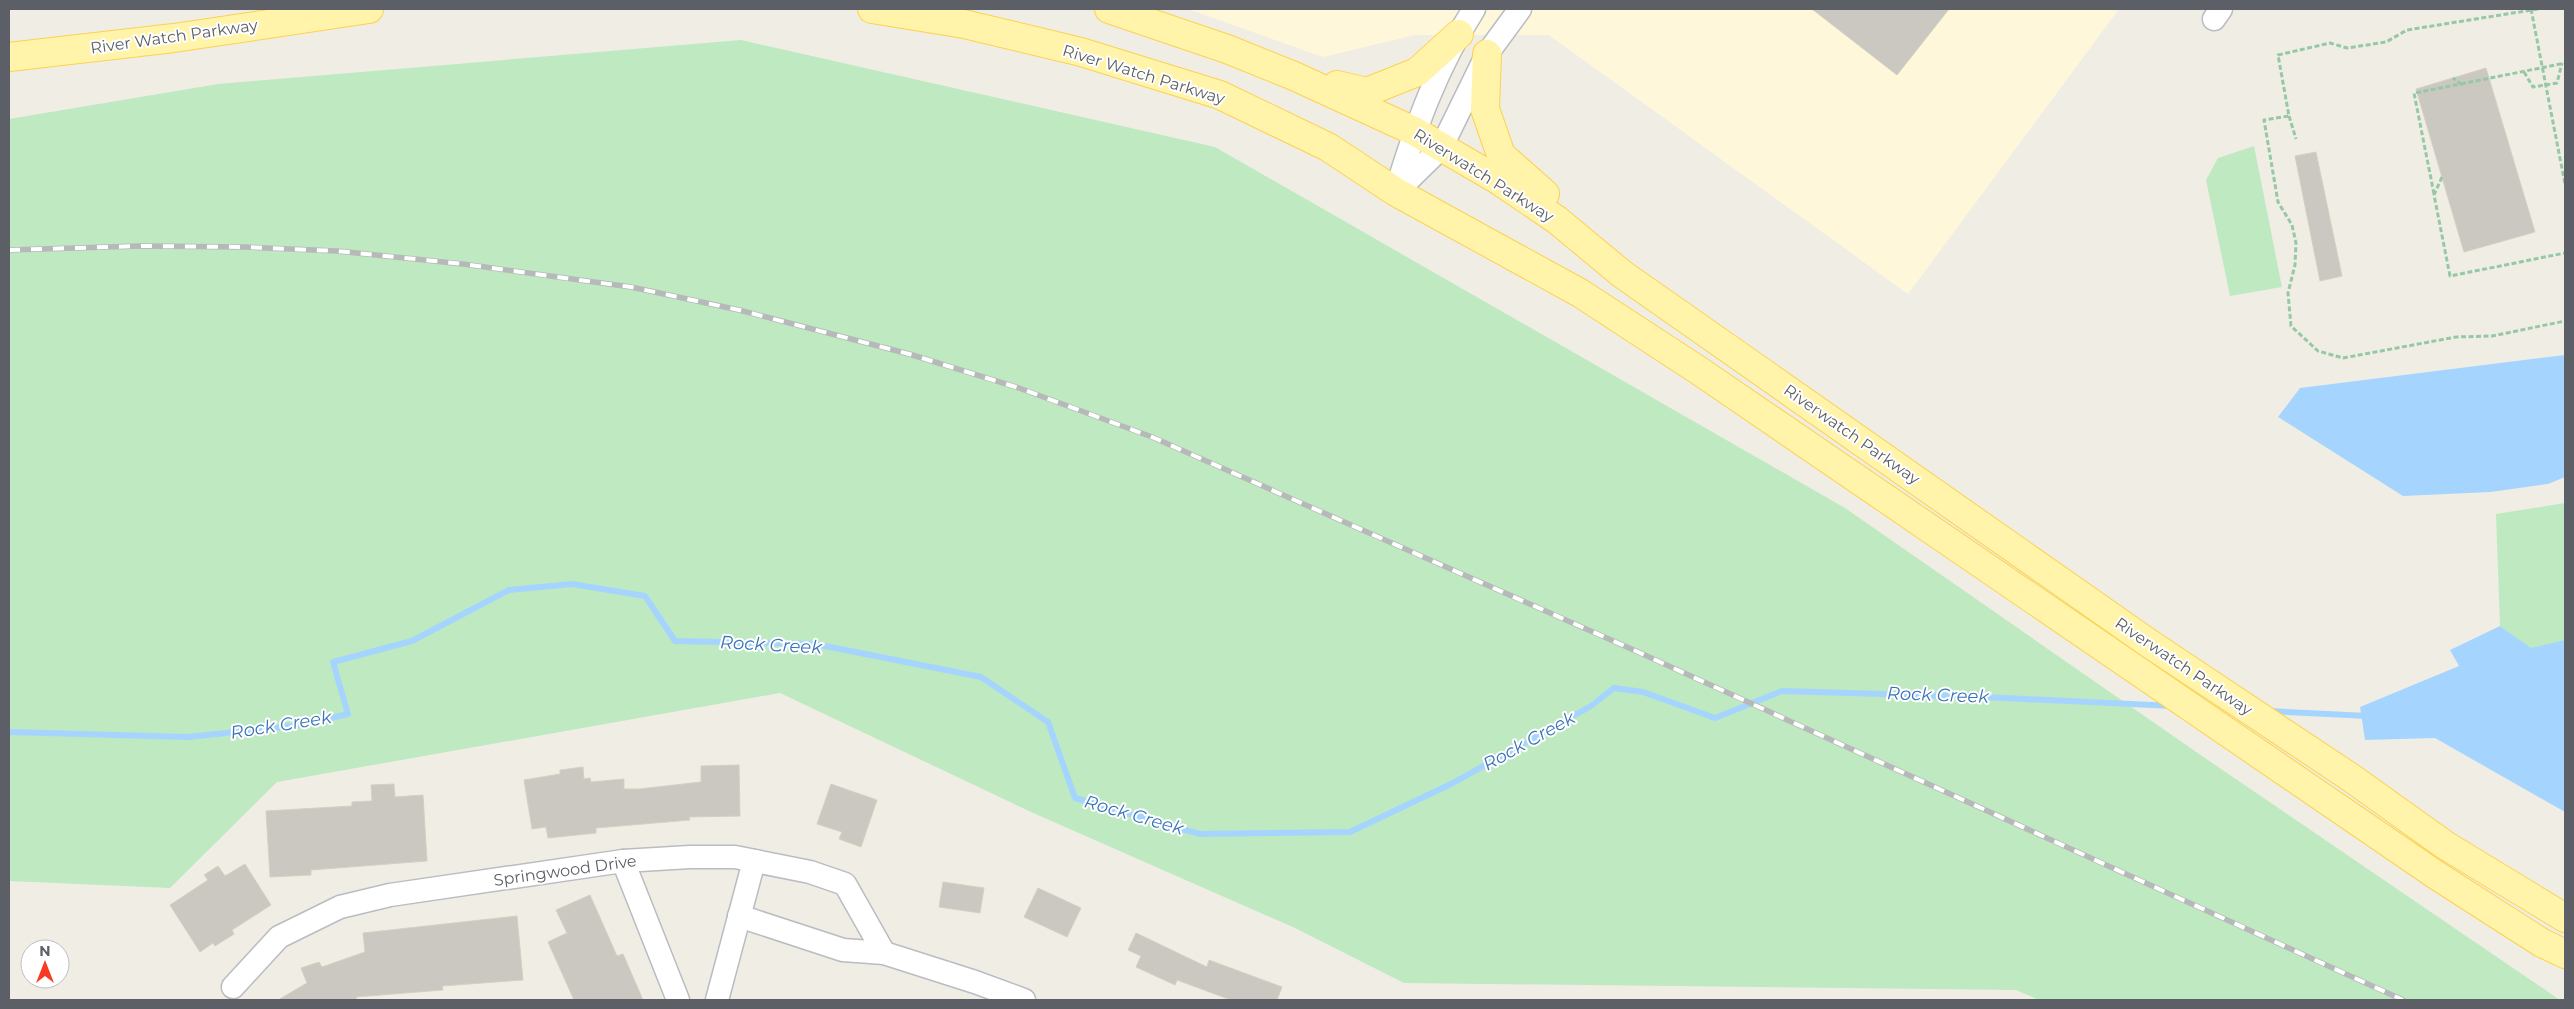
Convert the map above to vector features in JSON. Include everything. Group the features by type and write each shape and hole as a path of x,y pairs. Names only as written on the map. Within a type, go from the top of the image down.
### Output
{"main road":[{"name":"River Watch Parkway","path":"9,57 174,38 369,9"},
{"name":"River Watch Parkway","path":"872,9 964,24 1081,52 1220,95 1328,147 1396,192"},
{"name":"Riverwatch Parkway","path":"1110,9 1227,49 1294,76 1414,131 1498,180 1549,215 1622,274 1730,347 2150,644 2350,777 2445,844 2565,918"},
{"path":"1294,76 1367,92 1417,72 1459,34"},
{"path":"1487,54 1484,109 1501,155 1543,192 1662,280 1730,347"},
{"name":"Riverwatch Parkway","path":"1396,192 1580,293 1698,370 2436,875 2542,942 2565,954"}],"street":[{"path":"1396,192 1422,108 1459,34 1474,9"},
{"path":"1396,192 1441,148 1487,54 1520,9"},
{"name":"Springwood Drive","path":"233,987 279,937 340,907 390,895 623,861 690,857 735,857 810,872 845,884 884,953"},
{"path":"623,861 678,1000"},
{"path":"717,1000 754,861"},
{"path":"739,916 786,929 843,950 884,953 1024,1000"}],"path":[{"path":"2296,139 2289,116 2278,55 2330,43 2347,48 2386,42 2407,30 2538,9"},
{"path":"2531,10 2565,184"},
{"path":"2524,72 2533,87 2546,86 2558,83 2564,63 2414,93 2450,276 2565,253"},
{"path":"2453,78 2461,84"},
{"path":"2289,116 2264,120 2278,202 2292,225 2296,243 2295,265 2288,294 2288,313 2291,326 2318,351 2343,358 2456,337 2492,336 2565,321"},
{"path":"2434,195 2442,177"}],"shaded area":[{"path":"1188,9 2119,9 1908,294 1549,35 1415,35 1323,57"}],"green space":[{"path":"741,40 1215,147 1845,508 2202,756 2560,1000 2039,1000 2016,990 1404,983 1295,928 1031,812 780,693 277,782 170,888 9,881 9,119 218,84"},
{"path":"2254,146 2282,287 2230,296 2206,180 2218,158"},
{"path":"2565,503 2565,640 2531,649 2500,626 2496,514"}],"water":[{"path":"2565,355 2565,477 2548,484 2491,492 2403,496 2278,417 2300,388"},
{"path":"2500,626 2531,648 2565,640 2565,812 2435,738 2365,740 2360,707 2459,666 2450,650"}],"building":[{"path":"1812,9 1949,9 1897,75"},
{"path":"2486,68 2535,232 2464,252 2416,89"},
{"path":"2316,152 2342,276 2320,281 2295,156"},
{"path":"739,765 740,816 689,817 690,820 596,828 596,833 548,838 546,827 532,829 524,780 560,774 560,770 583,767 584,779 590,778 591,782 624,779 624,789 639,789 701,782 701,766"},
{"path":"394,784 395,797 423,795 427,861 311,870 311,875 270,877 266,811 352,806 352,802 372,801 371,785"},
{"path":"831,784 877,800 861,847 839,839 842,832 817,824"},
{"path":"245,864 271,905 232,930 234,934 215,946 213,943 200,952 170,905 208,880 204,875 218,866 225,876"},
{"path":"943,882 984,888 980,913 939,907"},
{"path":"1038,888 1081,908 1067,937 1024,917"},
{"path":"590,895 617,956 623,954 643,1000 574,1000 548,942 567,933 556,910"},
{"path":"517,916 523,980 442,986 443,990 356,997 357,1000 278,1000 307,983 301,968 319,962 322,967 365,952 363,933"},
{"path":"1136,933 1207,967 1209,960 1282,987 1277,1000 1231,1000 1177,980 1175,985 1136,967 1141,956 1128,950"}],"waterway":[{"name":"Rock Creek","path":"9,732 188,737 300,725 348,714 333,662 412,641 509,590 572,584 645,596 675,641 815,644 981,677 1048,722 1075,798 1200,834 1350,832 1453,783 1591,706 1614,688 1643,692 1715,718 1782,691 1983,697 2173,706"},
{"name":"Rock Creek","path":"2268,711 2368,716"}],"railway":[{"path":"9,250 141,246 244,247 337,251 463,264 631,287 739,310 909,354 1019,388 1152,437 1627,647 2403,1000"}]}
